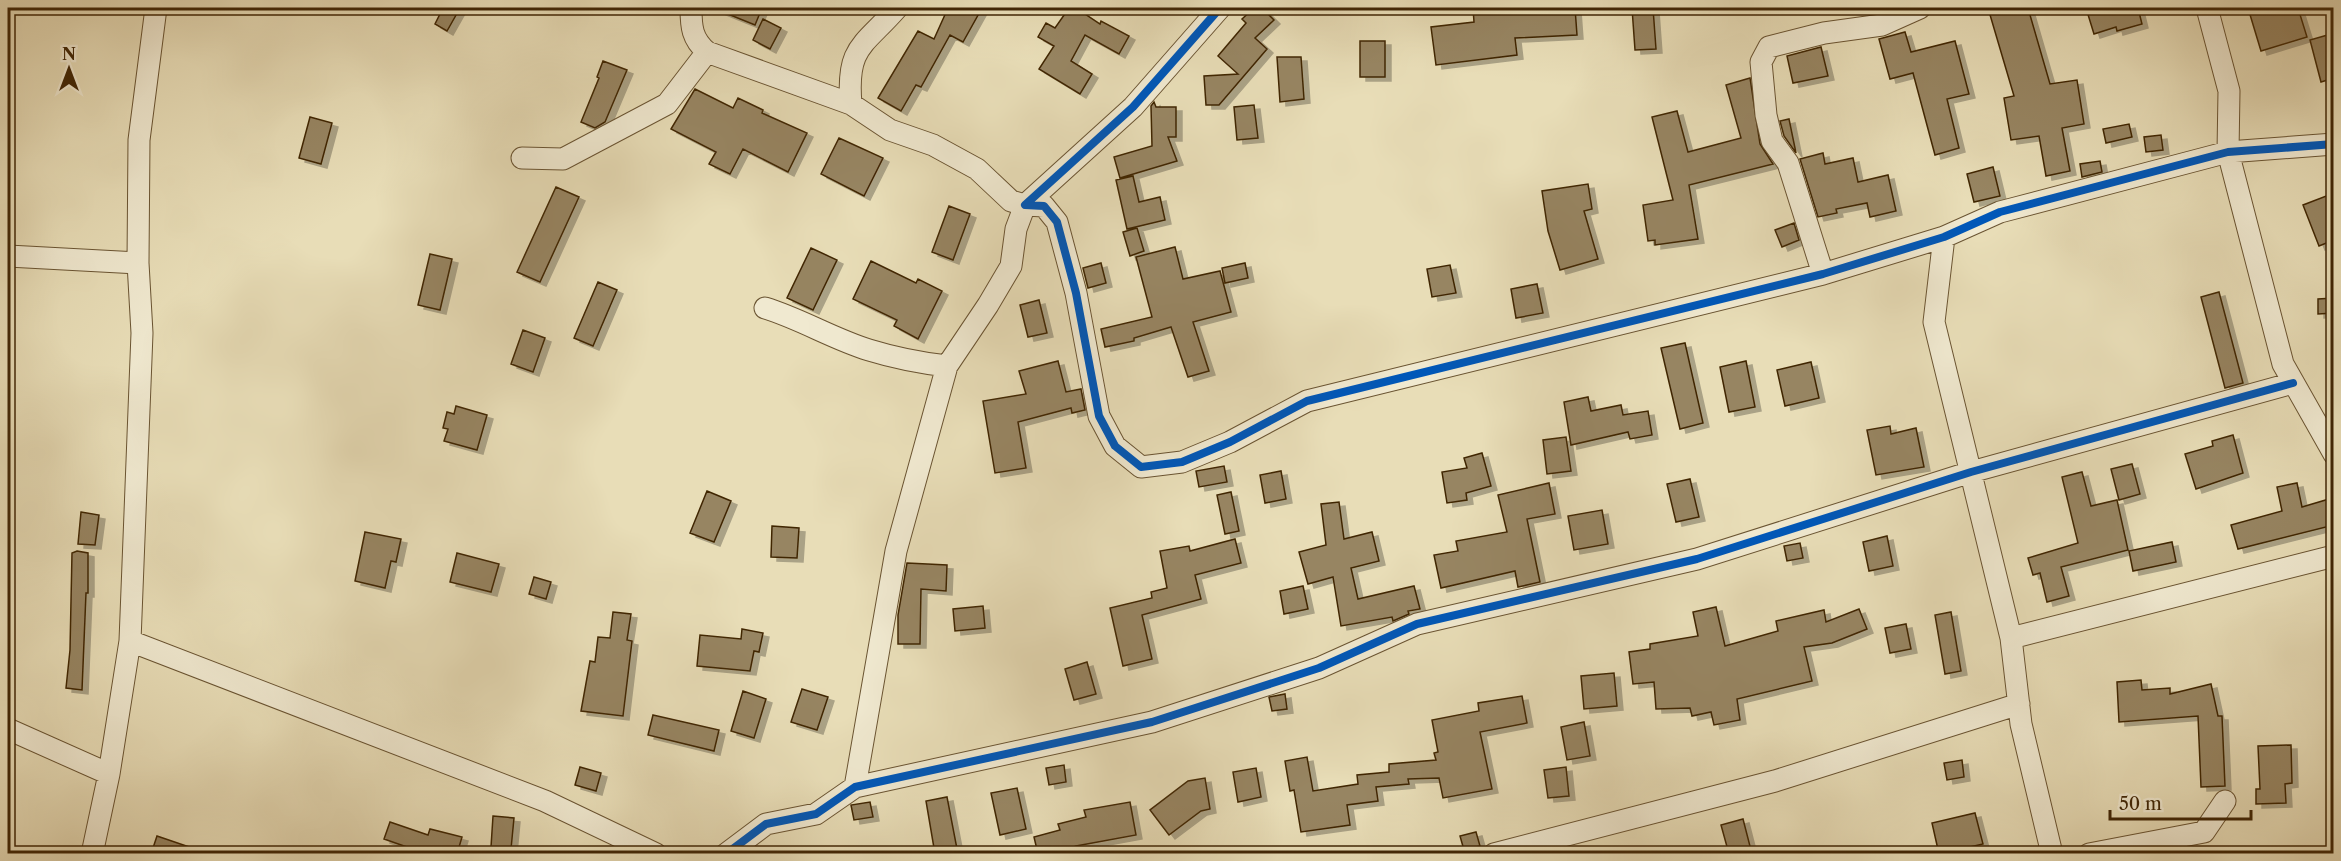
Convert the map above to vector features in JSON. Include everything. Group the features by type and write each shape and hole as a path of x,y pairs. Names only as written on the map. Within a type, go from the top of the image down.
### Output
{"street":[{"path":"92,854 109,774 130,641 142,333 138,262 139,140 156,8"},
{"path":"691,8 691,28 695,42 707,52 851,104 890,130 933,145 977,169 1011,201 1025,205 1044,206 1057,222 1076,293 1099,416 1115,446 1141,467 1182,462 1230,442 1307,401 1822,274 1944,237 2000,212 2228,152 2334,144"},
{"path":"851,104 852,62 864,39 897,8"},
{"path":"855,787 896,550 947,366 1011,266 1016,229 1025,205 1133,107 1220,8"},
{"path":"1822,274 1788,163 1772,141 1766,115 1761,62 1769,47 1824,33 1882,25 1920,8"},
{"path":"2207,8 2229,91 2228,152 2283,364 2334,454"},
{"path":"522,158 563,159 667,104 707,52"},
{"path":"1944,237 1934,322 2011,638 2019,704 2052,854"},
{"path":"8,256 138,262"},
{"path":"765,308 793,317 868,350 920,363 947,366"},
{"path":"726,854 765,824 816,814 855,787 1152,722 1319,668 1417,624 1697,559 1971,472 2293,383"},
{"path":"2011,638 2334,556"},
{"path":"130,641 545,801 656,854"},
{"path":"1494,854 1539,848 1775,781 2019,704"},
{"path":"8,729 109,774"},
{"path":"2089,854 2205,832 2225,801"}],"building":[{"path":"443,8 460,8 447,31 435,24"},
{"path":"713,8 762,8 755,25"},
{"path":"948,8 982,8 963,42 950,35 921,87 916,85 901,111 878,98 918,31 934,39"},
{"path":"1069,8 1076,8 1100,24 1101,21 1129,36 1119,54 1085,35 1071,61 1092,74 1080,94 1039,69 1054,46 1038,37 1046,23 1055,28"},
{"path":"1254,8 1262,8 1274,20 1255,38 1267,49 1219,105 1206,105 1204,76 1238,74 1218,56 1246,23 1242,19"},
{"path":"1473,8 1575,8 1577,35 1515,38 1517,55 1436,65 1431,27 1474,22"},
{"path":"1632,8 1653,8 1656,49 1635,50"},
{"path":"1988,8 2028,8 2050,84 2077,80 2084,124 2062,128 2070,171 2046,176 2039,136 2011,140 2004,98 2014,96"},
{"path":"2086,8 2138,8 2142,24 2117,31 2116,27 2094,34"},
{"path":"2248,8 2298,8 2307,37 2261,51"},
{"path":"763,19 781,28 770,49 753,40"},
{"path":"1905,32 1911,52 1955,41 1969,94 1947,99 1959,148 1935,155 1913,73 1890,79 1879,39"},
{"path":"2331,34 2334,78 2321,82 2310,40"},
{"path":"1360,41 1385,41 1385,77 1360,77"},
{"path":"1821,47 1828,76 1793,83 1787,56"},
{"path":"1277,57 1301,57 1304,99 1280,102"},
{"path":"603,61 627,70 605,122 595,128 581,122 599,78 597,77"},
{"path":"1750,78 1760,144 1773,164 1689,185 1698,239 1655,245 1655,240 1648,241 1643,205 1673,200 1652,117 1677,111 1688,152 1741,138 1726,85"},
{"path":"695,89 733,108 738,98 763,110 762,113 807,133 788,172 743,149 730,174 709,164 716,152 671,129"},
{"path":"1154,102 1156,107 1176,107 1176,137 1168,137 1177,161 1120,178 1114,157 1152,146 1151,106"},
{"path":"1254,105 1258,138 1237,140 1234,107"},
{"path":"310,117 332,123 321,164 299,158"},
{"path":"1789,119 1796,153 1784,136 1780,121"},
{"path":"2129,124 2132,137 2106,143 2103,129"},
{"path":"2161,135 2163,150 2146,152 2144,137"},
{"path":"839,138 883,158 864,196 821,174"},
{"path":"1823,153 1825,164 1853,158 1858,182 1888,175 1896,211 1870,217 1867,203 1836,209 1837,213 1818,217 1800,159"},
{"path":"2100,161 2102,172 2082,177 2080,164"},
{"path":"1993,167 2000,196 1974,202 1967,174"},
{"path":"1133,176 1139,202 1160,197 1165,220 1127,229 1116,180"},
{"path":"1588,184 1592,209 1584,211 1598,259 1560,270 1548,231 1542,191"},
{"path":"556,187 579,197 540,282 517,272"},
{"path":"2334,193 2334,240 2319,246 2303,205"},
{"path":"949,206 970,214 953,260 932,252"},
{"path":"1794,223 1799,240 1782,247 1775,230"},
{"path":"1137,228 1144,251 1130,256 1123,232"},
{"path":"1175,247 1183,279 1220,271 1231,312 1193,322 1209,371 1188,377 1171,327 1134,338 1134,341 1105,347 1101,329 1152,317 1136,257"},
{"path":"811,248 837,260 813,310 787,298"},
{"path":"430,254 452,259 440,310 418,305"},
{"path":"871,261 916,283 918,279 942,291 918,339 894,326 897,320 853,299"},
{"path":"1101,263 1106,283 1088,288 1083,268"},
{"path":"1245,263 1248,278 1225,283 1222,268"},
{"path":"1450,265 1456,293 1432,297 1427,269"},
{"path":"598,282 617,290 593,346 574,338"},
{"path":"1537,284 1543,313 1516,318 1511,289"},
{"path":"2219,292 2243,383 2225,388 2201,297"},
{"path":"2334,298 2334,313 2318,314 2318,299"},
{"path":"1039,300 1047,333 1028,337 1020,305"},
{"path":"523,330 545,338 533,372 511,364"},
{"path":"1685,343 1703,423 1680,429 1661,348"},
{"path":"1058,361 1066,392 1081,389 1085,410 1072,413 1071,408 1018,422 1026,468 995,473 983,401 1026,394 1019,371"},
{"path":"1746,361 1755,407 1729,412 1720,367"},
{"path":"1811,362 1819,398 1785,406 1777,370"},
{"path":"1588,397 1591,411 1621,405 1623,415 1648,411 1652,435 1630,439 1628,432 1571,445 1564,402"},
{"path":"456,406 487,415 477,450 444,441 448,429 443,428 447,412 454,414"},
{"path":"1890,426 1891,434 1916,428 1924,467 1876,475 1867,430"},
{"path":"2233,435 2243,473 2196,489 2185,454 2213,446 2212,441"},
{"path":"1566,437 1571,471 1547,474 1543,440"},
{"path":"1482,453 1491,486 1466,493 1467,500 1447,503 1442,472 1467,468 1464,458"},
{"path":"2132,464 2140,494 2119,500 2111,469"},
{"path":"1224,466 1227,482 1199,487 1196,471"},
{"path":"1281,471 1286,499 1265,503 1260,475"},
{"path":"2082,472 2091,506 2117,500 2128,550 2061,567 2069,596 2047,602 2040,573 2033,575 2028,558 2078,543 2062,477"},
{"path":"1690,479 1699,517 1676,522 1667,484"},
{"path":"1549,483 1555,514 1527,519 1540,582 1518,587 1515,571 1441,588 1434,555 1458,551 1456,541 1507,532 1498,495"},
{"path":"2297,483 2302,507 2329,499 2334,525 2238,549 2231,525 2282,511 2277,487"},
{"path":"707,491 731,501 714,542 690,533"},
{"path":"1231,492 1239,531 1225,534 1217,495"},
{"path":"1339,502 1344,539 1372,532 1379,561 1351,568 1358,599 1414,586 1420,609 1408,611 1409,614 1393,621 1392,617 1341,626 1333,577 1308,584 1299,552 1326,545 1321,504"},
{"path":"1602,510 1608,544 1574,550 1568,516"},
{"path":"81,512 99,515 95,545 78,544"},
{"path":"772,526 799,528 797,558 771,557"},
{"path":"365,532 401,539 396,562 391,561 385,588 355,581"},
{"path":"1887,536 1893,566 1869,571 1863,542"},
{"path":"1235,539 1241,563 1195,575 1201,599 1142,615 1152,659 1123,666 1110,608 1152,598 1151,592 1167,588 1160,551 1189,546 1190,551"},
{"path":"2172,542 2176,562 2133,571 2129,551"},
{"path":"1800,543 1803,558 1787,561 1784,546"},
{"path":"77,551 88,553 82,690 66,688 70,650 72,553"},
{"path":"457,553 499,564 491,592 450,582"},
{"path":"907,563 947,565 946,591 921,589 920,644 898,644 898,615"},
{"path":"534,577 551,582 546,599 529,594"},
{"path":"1303,586 1308,609 1284,614 1280,591"},
{"path":"983,606 985,628 955,631 953,609"},
{"path":"1716,607 1725,646 1778,631 1776,621 1824,610 1826,622 1859,609 1867,629 1832,643 1804,647 1812,681 1737,699 1740,720 1714,725 1711,712 1692,716 1690,708 1656,709 1654,682 1633,684 1629,652 1650,649 1650,644 1698,636 1693,612"},
{"path":"613,612 631,614 627,640 632,641 623,716 581,711 590,661 595,662 598,637 610,638"},
{"path":"1951,612 1961,671 1945,674 1935,615"},
{"path":"1906,624 1911,649 1890,653 1885,628"},
{"path":"742,629 763,633 759,652 754,651 750,671 697,666 700,635 741,639"},
{"path":"1087,662 1096,694 1074,700 1065,669"},
{"path":"1614,673 1617,706 1584,709 1581,676"},
{"path":"2141,680 2142,690 2170,688 2170,694 2211,684 2218,716 2222,716 2225,786 2201,787 2198,716 2119,722 2117,682"},
{"path":"802,689 828,697 817,730 791,722"},
{"path":"743,691 766,699 754,738 731,731"},
{"path":"1285,694 1287,709 1272,711 1269,697"},
{"path":"1522,696 1527,723 1480,732 1492,789 1443,798 1439,778 1408,779 1409,784 1376,787 1378,801 1347,805 1350,825 1301,832 1294,790 1290,791 1285,761 1307,757 1313,791 1358,784 1357,775 1389,772 1389,764 1436,760 1434,753 1438,752 1432,720 1479,711 1478,703"},
{"path":"653,715 719,730 714,751 648,735"},
{"path":"1584,722 1590,756 1567,760 1561,727"},
{"path":"2291,745 2292,783 2285,784 2286,803 2256,804 2256,789 2260,789 2258,746"},
{"path":"1962,760 1964,777 1947,780 1944,763"},
{"path":"1064,765 1066,782 1049,785 1046,768"},
{"path":"580,767 601,773 596,791 575,785"},
{"path":"1566,767 1569,796 1548,798 1544,770"},
{"path":"1256,768 1261,797 1238,802 1233,772"},
{"path":"1205,778 1210,809 1201,811 1169,835 1150,810 1188,781"},
{"path":"1017,788 1026,829 1000,835 991,793"},
{"path":"947,797 958,854 935,854 926,801"},
{"path":"870,802 873,817 854,820 851,805"},
{"path":"1130,802 1136,835 1076,846 1063,851 1063,854 1038,854 1034,837 1060,830 1058,824 1086,817 1084,810"},
{"path":"1975,813 1983,844 1939,854 1932,823"},
{"path":"493,816 514,818 511,849 491,847"},
{"path":"1743,819 1752,854 1729,854 1721,825"},
{"path":"390,822 428,835 430,829 462,837 457,854 427,854 384,839"},
{"path":"1476,832 1480,846 1464,850 1460,836"},
{"path":"157,836 201,851 200,854 151,854"}],"cycle path":[{"path":"1220,8 1133,107 1025,205 1044,206 1057,222 1076,293 1099,416 1115,446 1141,467 1182,462 1230,442 1307,401 1823,274 1944,237 2000,212 2228,152 2334,144"},
{"path":"726,854 766,824 816,814 855,787 1152,722 1319,668 1417,624 1697,559 1971,472 2293,383"}]}
